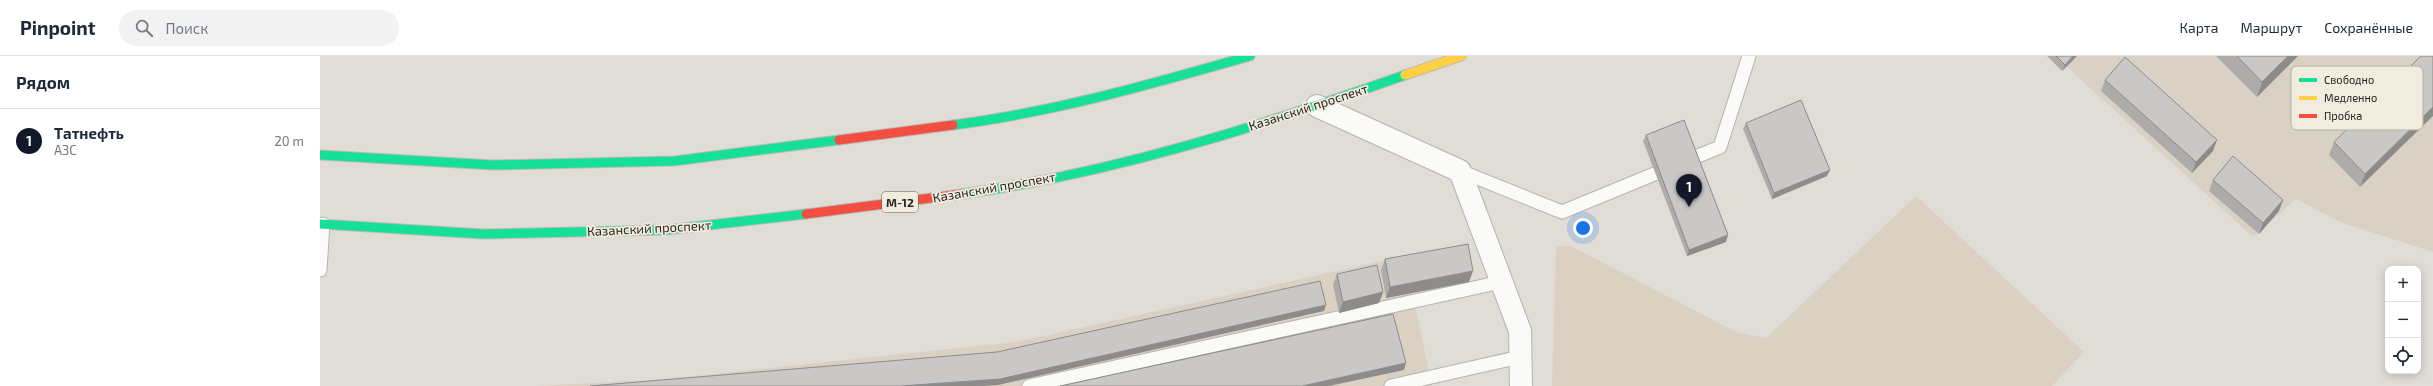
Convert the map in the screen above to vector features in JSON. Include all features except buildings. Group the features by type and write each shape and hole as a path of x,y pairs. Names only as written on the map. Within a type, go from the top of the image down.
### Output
{"main road":[{"path":"320,154 492,164 674,161 986,121 1131,90 1250,56"},
{"name":"Казанский проспект","path":"321,224 483,234 666,230 818,213 997,189 1135,161 1317,106 1461,56"}],"street":[{"path":"1317,106 1460,172 1520,331 1521,386"}],"lane":[{"path":"1460,172 1562,212 1720,147 1749,56"},
{"path":"320,270 321,224"},
{"path":"1029,386 1501,282"},
{"path":"1391,386 1440,380 1520,357"}],"shaded area":[{"path":"2055,56 2433,56 2433,252 2340,222 2296,199 2253,237"},
{"path":"1916,196 2084,352 2052,386 1552,386 1556,247 1571,246 1736,332 1766,338"},
{"path":"1405,256 1432,386 540,386 665,379 1016,342"}],"traffic: fast":[{"path":"953,125 1028,113 1066,105 1140,87 1250,56"},
{"path":"962,194 1019,185 1131,161 1242,130 1405,75"},
{"path":"320,155 493,165 674,161 839,140"},
{"path":"320,224 483,234 666,230 806,214"}],"traffic: slow":[{"path":"1405,75 1461,56"}],"traffic: jam":[{"path":"839,140 953,125"},
{"path":"806,214 962,194"}],"place":[{"name":"Татнефть","path":"1689,207"}]}
